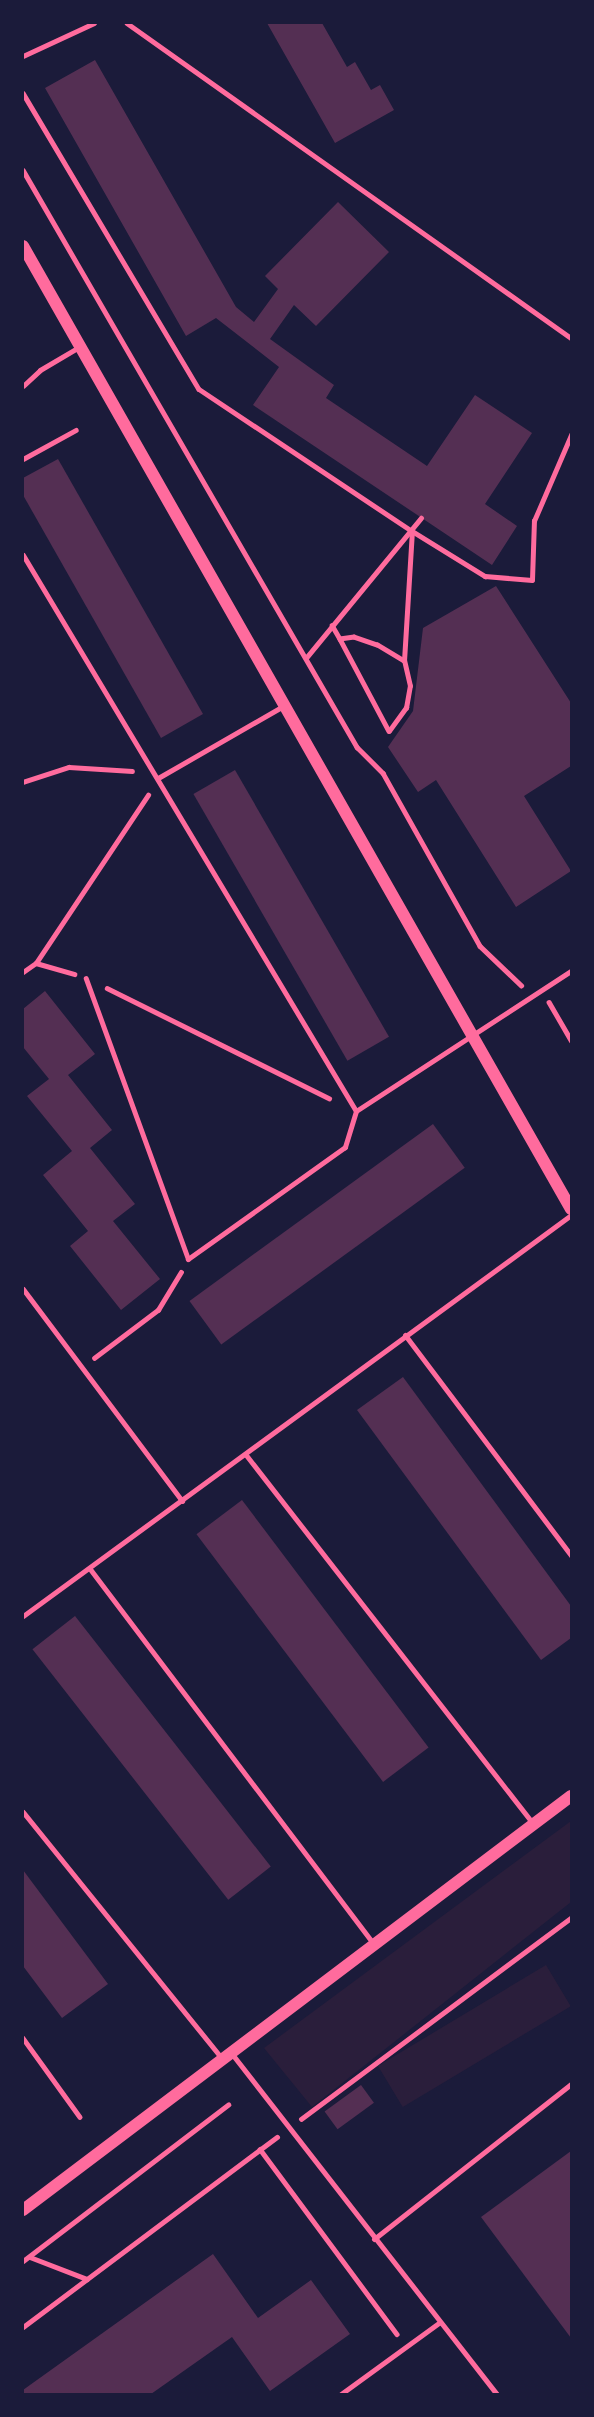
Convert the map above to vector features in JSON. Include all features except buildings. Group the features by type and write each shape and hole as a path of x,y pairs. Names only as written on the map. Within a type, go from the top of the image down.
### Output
{"street":[{"path":"23,246 571,1209"},
{"path":"23,2210 571,1796"}],"lane":[{"path":"23,386 79,347"},
{"path":"23,555 356,1111"},
{"path":"23,573 30,568"},
{"path":"158,778 286,704"},
{"path":"86,978 188,1259 345,1147 356,1111 571,971"},
{"path":"23,1616 571,1215"},
{"path":"23,1289 183,1501"},
{"path":"405,1335 571,1555"},
{"path":"246,1455 534,1825"},
{"path":"90,1569 375,1946"},
{"path":"23,1811 228,2057 290,2127 374,2239 497,2394"},
{"path":"374,2239 571,2084"},
{"path":"341,2394 440,2322"}],"path":[{"path":"23,56 94,23"},
{"path":"128,23 571,338"},
{"path":"23,93 199,389 412,531 485,576 532,580 534,521 571,435"},
{"path":"23,170 357,747 383,773 481,946 521,985 547,999 571,1040"},
{"path":"23,459 76,430"},
{"path":"306,659 421,518"},
{"path":"332,625 389,731 405,708 410,686 404,661 412,531"},
{"path":"340,639 354,637 377,645 404,661"},
{"path":"23,782 69,767 118,766 158,778 36,963 23,972"},
{"path":"36,963 86,978 356,1111"},
{"path":"82,1367 158,1310 188,1259"},
{"path":"23,2327 571,1918"},
{"path":"23,2038 80,2117"},
{"path":"23,2261 228,2105"},
{"path":"260,2149 406,2347"},
{"path":"29,2256 88,2279"}],"shaded area":[{"path":"571,1821 571,1902 312,2107 264,2048"},
{"path":"546,1965 571,2006 403,2107 378,2066"}]}
